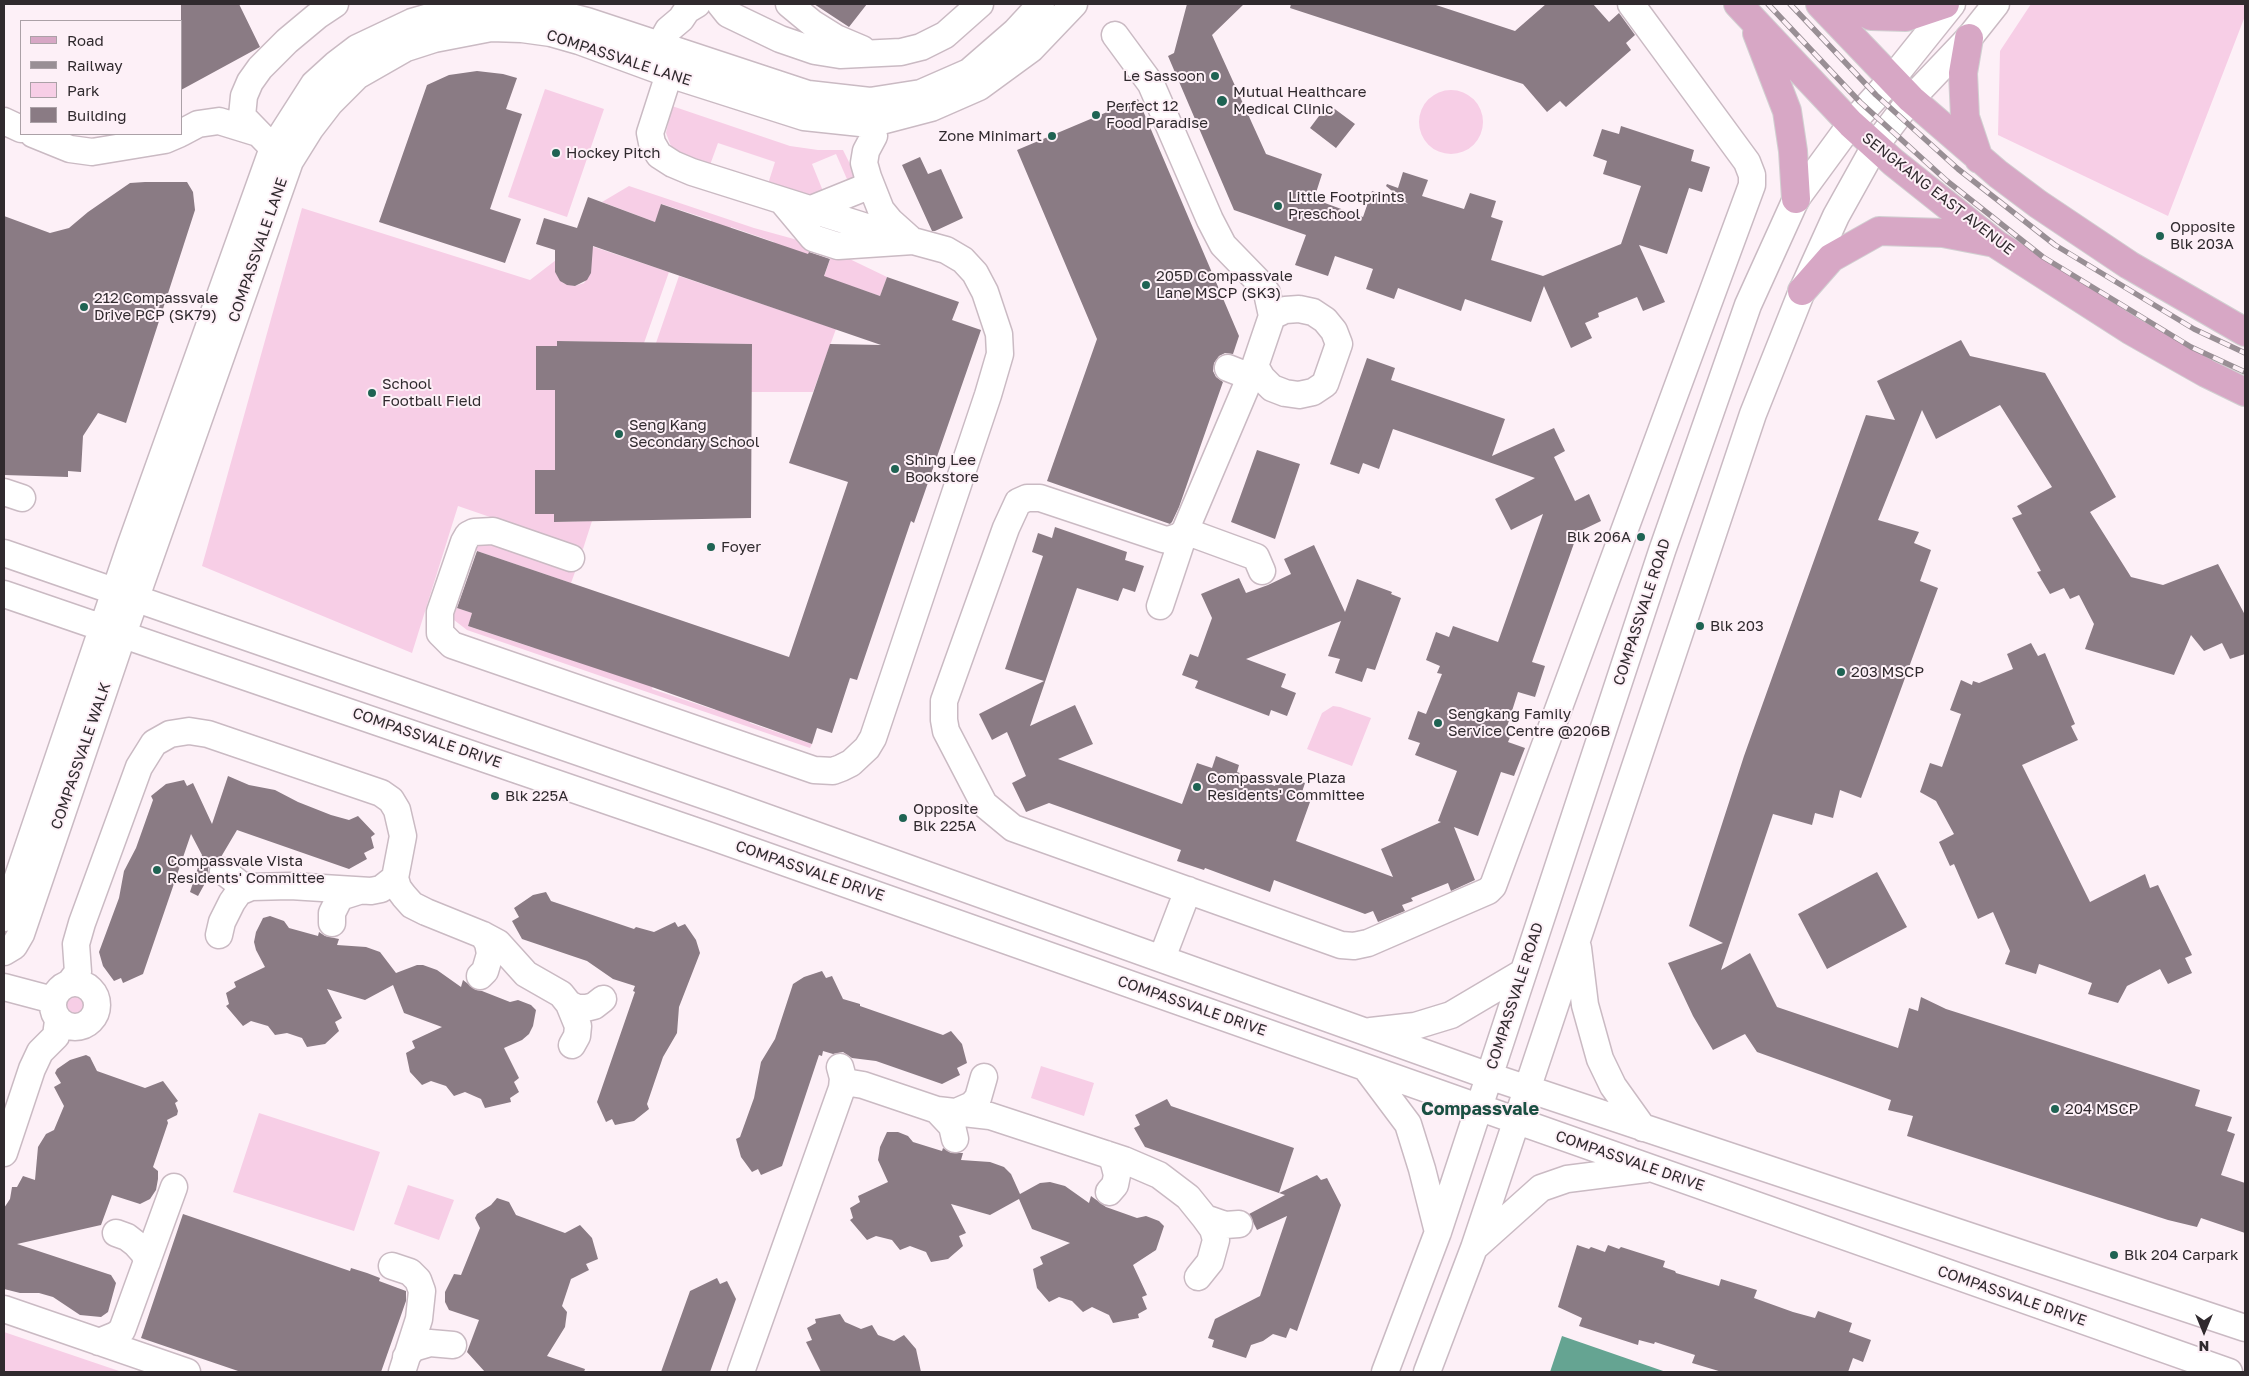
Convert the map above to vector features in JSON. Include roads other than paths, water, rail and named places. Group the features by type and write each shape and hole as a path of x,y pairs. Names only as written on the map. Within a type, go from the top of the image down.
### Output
{"main road":[{"path":"1820,4 1910,99 1979,159 2038,204 2129,265 2245,332"},
{"path":"1846,4 1871,16 1906,17 1945,4"},
{"path":"1744,11 1787,111 1793,151 1796,199"},
{"name":"SENGKANG EAST AVENUE","path":"1744,11 1851,124 1875,146 1996,244 2130,330 2206,374 2245,392"},
{"path":"1968,38 1963,73 1966,117 1979,159"},
{"path":"1802,291 1831,258 1879,231 1943,233 1996,244"}],"street":[{"path":"266,141 242,116 244,96 250,82 260,68 286,41 335,4"},
{"path":"720,4 728,14 780,39 815,51 840,55 901,52 921,47 945,35 980,4"},
{"path":"744,21 756,22 769,16 779,4"},
{"path":"789,4 812,23 836,38 856,48 875,53"},
{"name":"COMPASSVALE LANE","path":"140,551 266,141 314,84 357,48 412,22 443,13 495,6 556,13 587,21 808,94 870,101 921,93 970,72 1015,32 1041,4"},
{"name":"COMPASSVALE LANE","path":"140,551 290,161 310,129 330,103 357,76 406,48 434,39 491,28 522,29 551,33 579,41 669,74 804,117 870,124 931,108 979,87 1030,49 1074,4"},
{"path":"1185,531 1180,536 1168,540 1040,498 1028,498 1018,502 1009,520 944,701 946,731 984,804 1003,822 1013,828 1341,945 1354,946 1368,943 1488,891 1493,886 1748,196 1753,178 1747,162 1631,4"},
{"name":"COMPASSVALE ROAD","path":"1385,1372 1438,1232 1696,450 1748,305 1796,199 1851,124 1891,80 1952,4"},
{"path":"1427,1372 1474,1248 1753,414 1802,291 1836,216 1875,146 1910,99 1968,38 1996,4"},
{"path":"659,46 668,30 684,9"},
{"path":"1115,35 1151,84 1210,220 1223,245 1267,293 1272,316"},
{"path":"571,558 493,531 474,532 468,535 440,612 440,633 452,645 814,770 833,771 851,764 859,757 873,738 1000,354 999,334 995,317 975,273 963,260 946,250 809,210 673,164 658,155 652,143 650,133 669,74"},
{"path":"4,121 20,128"},
{"path":"182,132 198,124 219,121 266,141"},
{"path":"870,124 874,136 866,151 864,163 868,177 881,210 890,221 913,241"},
{"path":"36,135 70,149 92,152 165,140 176,135"},
{"path":"809,210 861,189 866,185 868,177"},
{"path":"782,201 813,238 838,246 913,241"},
{"path":"1160,606 1185,531 1244,370 1272,316 1285,310 1299,309 1313,312 1330,325 1339,344 1325,384 1313,392 1292,394 1272,388 1262,378 1244,370"},
{"path":"1185,531 1256,557 1262,571"},
{"path":"4,918 113,631 140,551"},
{"path":"4,553 723,802 1489,1076 2245,1328"},
{"name":"COMPASSVALE DRIVE","path":"4,594 691,829 2229,1372"},
{"name":"COMPASSVALE WALK","path":"4,952 14,946 20,934 113,631"},
{"path":"4,1153 32,1069 40,1052 56,1036 60,1002 78,972 76,944 82,923 139,767 154,743 170,734 189,730 208,734 381,793 391,800 401,823 402,847 395,878 398,888 412,905 498,943 526,974 561,994 569,1004 578,1026 577,1036 572,1045"},
{"path":"223,871 241,885 251,887 290,886 359,891 381,889 395,878"},
{"path":"219,935 222,922 232,902 239,892 251,887"},
{"path":"1162,958 1188,890"},
{"path":"332,923 332,913 340,897 359,891"},
{"path":"480,976 485,972 490,954 488,943 483,935"},
{"path":"1577,942 1585,1005 1600,1058 1613,1086 1643,1128"},
{"path":"1367,1031 1415,1026 1451,1015 1522,973"},
{"path":"4,987 60,1002"},
{"path":"569,1004 576,1008 586,1008 594,1006 603,999"},
{"path":"1366,1068 1408,1124 1438,1232"},
{"path":"946,1111 972,1105 978,1098 984,1077"},
{"path":"741,1372 834,1104 841,1078 851,1083 863,1084 946,1111 990,1116 1106,1154 1159,1175 1188,1197 1213,1229 1216,1240 1210,1262 1198,1277"},
{"path":"946,1111 955,1139"},
{"path":"1106,1154 1113,1159 1117,1175 1115,1185 1110,1192"},
{"path":"1474,1248 1541,1188 1567,1179 1652,1169"},
{"path":"99,1342 116,1335 122,1330 174,1187"},
{"path":"1205,1218 1225,1225 1238,1224"},
{"path":"116,1233 136,1244 144,1253 147,1262"},
{"path":"392,1266 410,1272 418,1280 422,1291 419,1319 404,1365"},
{"path":"4,1309 187,1372"},
{"path":"404,1365 414,1348 430,1343 453,1344"}],"railway":[{"path":"1768,4 1860,102 1947,181 2043,257 2191,347 2245,372"},
{"path":"1790,4 1876,95 1958,169 2055,245 2194,329 2245,353"}],"place":[{"name":"Le Sassoon","path":"1215,76"},
{"name":"Mutual Healthcare Medical Clinic","path":"1222,101"},
{"name":"Perfect 12 Food Paradise","path":"1096,115"},
{"name":"Zone Minimart","path":"1052,136"},
{"name":"Hockey Pitch","path":"556,153"},
{"name":"Little Footprints Preschool","path":"1278,206"},
{"name":"Opposite Blk 203A","path":"2160,236"},
{"name":"205D Compassvale Lane MSCP (SK3)","path":"1146,285"},
{"name":"212 Compassvale Drive PCP (SK79)","path":"84,307"},
{"name":"School Football Field","path":"372,393"},
{"name":"Seng Kang Secondary School","path":"619,434"},
{"name":"Shing Lee Bookstore","path":"895,469"},
{"name":"Blk 206A","path":"1641,537"},
{"name":"Foyer","path":"711,547"},
{"name":"Blk 203","path":"1700,626"},
{"name":"203 MSCP","path":"1841,672"},
{"name":"Sengkang Family Service Centre @206B","path":"1438,723"},
{"name":"Compassvale Plaza Residents' Committee","path":"1197,787"},
{"name":"Blk 225A","path":"495,796"},
{"name":"Opposite Blk 225A","path":"903,818"},
{"name":"Compassvale Vista Residents' Committee","path":"157,870"},
{"name":"204 MSCP","path":"2055,1109"},
{"name":"Blk 204 Carpark","path":"2114,1255"}],"district":[{"name":"Compassvale","path":"1480,1109"}]}
